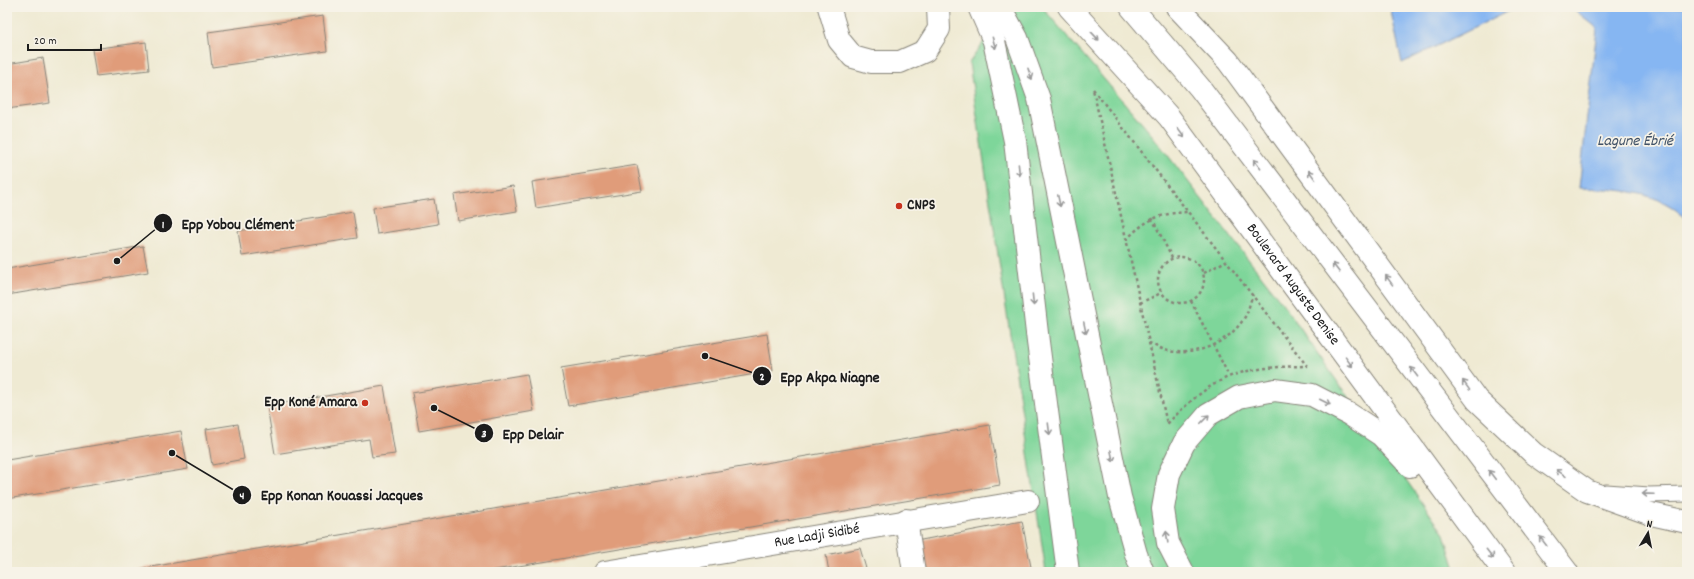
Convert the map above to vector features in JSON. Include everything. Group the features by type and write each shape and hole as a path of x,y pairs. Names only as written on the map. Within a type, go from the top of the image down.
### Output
{"main road":[{"path":"829,7 840,40 853,57 871,62 900,62 925,51 939,29 938,7"},
{"path":"979,7 994,41 1015,141 1038,342 1068,572"},
{"path":"1000,7 1017,38 1039,99 1120,497 1136,554 1143,572"},
{"name":"Boulevard Auguste Denise","path":"1069,7 1169,117 1476,537 1504,572"},
{"path":"1131,7 1200,88 1567,572"},
{"path":"1177,7 1228,61 1477,400 1533,453 1587,491 1651,514 1687,522"},
{"path":"1183,572 1168,544 1164,509 1169,474 1184,443 1208,415 1239,397 1275,390 1312,395 1349,414 1381,435 1476,537"},
{"name":"Rue Ladji Sidibé","path":"605,572 906,520 1028,501"},
{"path":"906,520 914,572"}],"lane":[{"path":"1587,491 1649,495 1687,494"}],"path":[{"path":"1093,88 1190,212 1226,261 1308,366 1273,366 1229,375 1206,388 1188,402 1167,424 1093,88"},
{"path":"1126,240 1138,228 1152,218 1170,212 1190,212"},
{"path":"1152,218 1172,258"},
{"path":"1187,257 1200,265 1204,272 1205,281 1203,289 1191,302 1174,302 1161,292 1158,285 1160,269 1172,258 1187,257"},
{"path":"1204,272 1226,261"},
{"path":"1140,303 1161,292"},
{"path":"1149,343 1170,351 1192,352 1214,346 1232,333 1246,315 1253,294"},
{"path":"1191,302 1239,397"}],"green space":[{"path":"1008,7 1042,7 1152,135 1283,304 1444,534 1456,572 1046,572 969,63"}],"water":[{"path":"1390,7 1517,7 1402,63"},
{"name":"Lagune Ébrié","path":"1571,7 1687,7 1687,221 1677,211 1652,197 1637,193 1607,189 1579,188 1597,28"}],"building":[{"path":"323,16 327,51 212,67 208,32"},
{"path":"146,42 149,70 96,76 92,49"},
{"path":"43,58 50,103 7,109 7,64"},
{"path":"637,165 642,191 536,208 532,182"},
{"path":"513,186 517,211 458,221 454,195"},
{"path":"434,199 438,224 377,234 373,208"},
{"path":"353,212 357,238 242,256 238,231"},
{"path":"143,246 148,272 7,295 7,269"},
{"path":"767,334 773,371 568,406 561,368"},
{"path":"527,374 534,411 419,431 412,393"},
{"path":"384,386 395,454 372,457 369,439 275,454 267,406"},
{"path":"238,424 244,459 212,465 206,429"},
{"path":"990,425 1000,485 483,572 121,572"},
{"path":"181,431 188,469 7,499 7,460"},
{"path":"1022,521 1032,572 922,572 916,541"},
{"path":"860,548 867,572 829,572 826,555"}],"place":[{"name":"CNPS","path":"899,206"},
{"name":"Epp Yobou Clément","path":"117,261"},
{"name":"Epp Akpa Niagne","path":"705,356"},
{"name":"Epp Koné Amara","path":"365,403"},
{"name":"Epp Delair","path":"434,408"},
{"name":"Epp Konan Kouassi Jacques","path":"172,453"}]}
